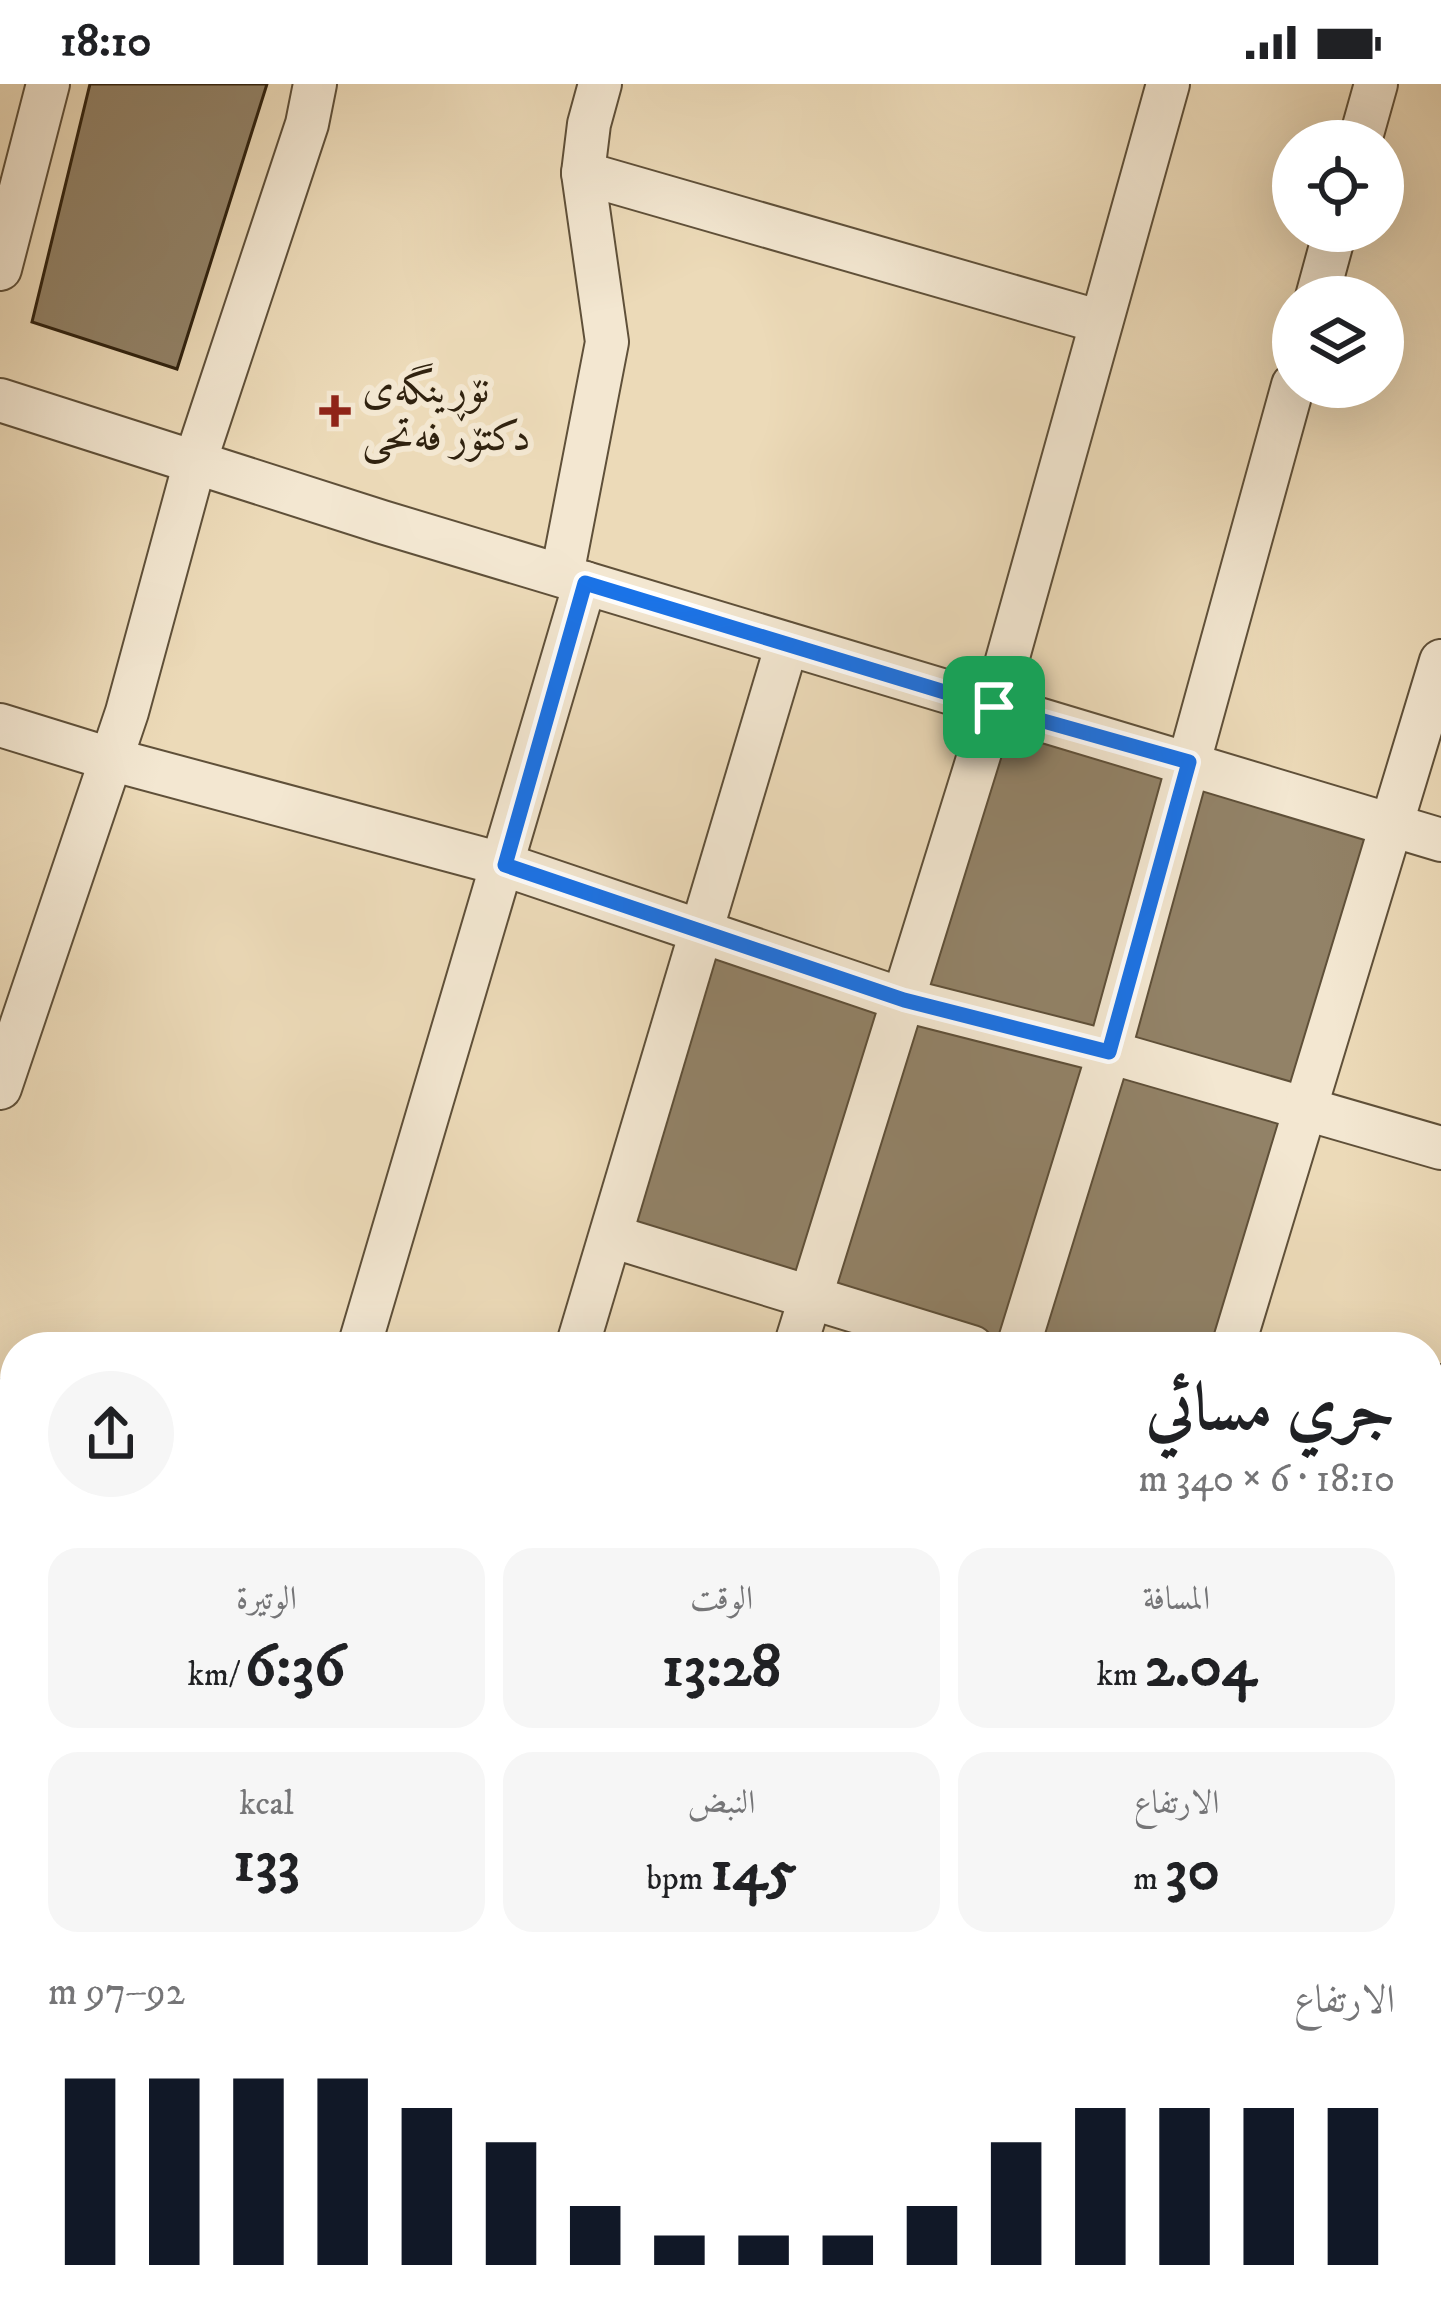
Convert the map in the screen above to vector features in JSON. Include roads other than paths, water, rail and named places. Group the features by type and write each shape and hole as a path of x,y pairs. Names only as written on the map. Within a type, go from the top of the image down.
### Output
{"street":[{"path":"0,269 48,84"},
{"path":"1,1080 127,712 195,462 307,124 315,84"},
{"path":"364,1332 505,865 574,579 607,342 583,173 600,84"},
{"path":"798,1332 994,707 1168,84"},
{"path":"1366,120 1376,84"},
{"path":"583,173 1101,322"},
{"path":"0,400 1441,840"},
{"path":"1023,1332 1109,1052 1287,408"},
{"path":"582,1332 787,644"},
{"path":"1237,1332 1441,661"},
{"path":"0,725 505,865 904,1000 1109,1052 1441,1148"},
{"path":"611,1236 924,1332"}],"place":[{"name":"نۆڕینگەی دکتۆر فەتحی","path":"335,411"}]}
